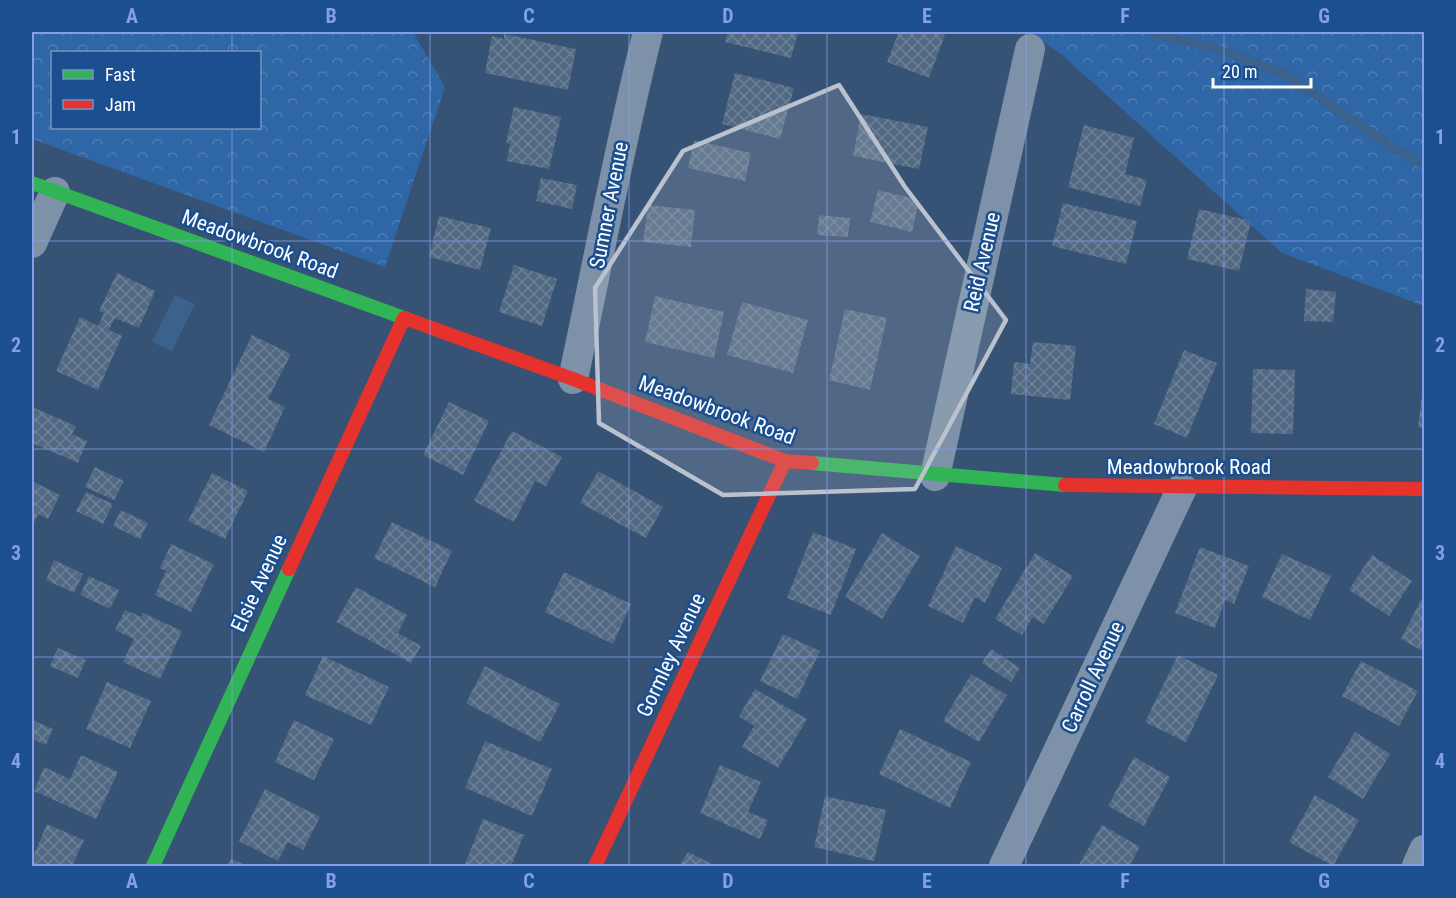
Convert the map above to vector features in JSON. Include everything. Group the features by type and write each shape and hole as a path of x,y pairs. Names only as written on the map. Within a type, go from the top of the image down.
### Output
{"street":[{"name":"Sumner Avenue","path":"573,379 627,116 648,32"},
{"name":"Reid Avenue","path":"935,476 1030,49"},
{"name":"Meadowbrook Road","path":"43,187 573,379 786,461 935,476 1083,487 1425,489"},
{"path":"32,243 43,187"},
{"name":"Elsie Avenue","path":"153,867 404,318"},
{"name":"Gormley Avenue","path":"595,867 786,461"},
{"name":"Carroll Avenue","path":"1004,867 1182,488"},
{"path":"1417,867 1425,850"}],"highlighted area":[{"path":"839,85 905,187 1006,320 915,489 723,495 599,423 595,288 683,151"}],"green space":[{"path":"32,32 413,32 445,87 385,267 32,139"},
{"path":"1030,32 1424,32 1424,306 1282,253 1062,55"}],"shaded area":[{"path":"175,295 195,304 172,351 152,342"}],"building":[{"path":"728,32 798,32 791,58 725,42"},
{"path":"891,32 946,32 929,78 887,62 898,34"},
{"path":"504,34 576,49 568,90 485,73 492,36 504,39"},
{"path":"735,73 794,88 780,139 722,124"},
{"path":"514,107 561,117 549,169 507,161 510,144 506,143"},
{"path":"861,114 928,127 919,169 853,156"},
{"path":"1084,125 1134,138 1125,174 1147,180 1140,206 1068,187"},
{"path":"694,140 751,153 745,181 688,168"},
{"path":"541,178 577,185 572,209 536,201"},
{"path":"878,190 919,200 912,232 870,222"},
{"path":"1063,203 1137,221 1126,264 1052,246"},
{"path":"648,205 695,210 691,247 643,242"},
{"path":"1199,209 1251,221 1239,271 1187,259"},
{"path":"819,215 850,218 848,237 817,235"},
{"path":"439,216 491,228 480,270 429,257"},
{"path":"514,265 557,279 542,326 499,312"},
{"path":"117,273 155,291 139,328 115,318 109,330 122,336 98,390 56,371 80,317 98,326 104,313 99,311"},
{"path":"1306,289 1336,292 1333,322 1304,321"},
{"path":"655,296 724,312 714,358 645,342"},
{"path":"742,302 808,320 793,373 727,355"},
{"path":"845,309 887,318 870,390 829,380"},
{"path":"252,335 291,354 268,399 285,407 264,452 209,425"},
{"path":"1033,342 1076,346 1070,400 1011,394 1014,362 1030,364"},
{"path":"1184,350 1217,363 1187,438 1154,424"},
{"path":"1253,369 1295,370 1293,434 1251,433"},
{"path":"1424,385 1424,428 1418,427"},
{"path":"449,402 489,421 463,475 423,455"},
{"path":"32,407 76,426 72,434 87,441 78,463 32,443"},
{"path":"512,431 562,457 546,486 535,481 514,522 474,501"},
{"path":"95,467 124,481 114,500 85,487"},
{"path":"598,471 663,507 646,538 580,503"},
{"path":"212,473 248,491 225,539 188,521"},
{"path":"32,481 60,495 48,519 38,514 32,528"},
{"path":"86,492 113,504 103,524 76,511"},
{"path":"121,510 148,523 140,539 113,526"},
{"path":"392,522 452,551 435,587 374,558"},
{"path":"813,532 856,549 831,615 787,598"},
{"path":"882,533 920,556 882,619 845,597"},
{"path":"171,544 214,564 191,612 155,595 166,571 160,568"},
{"path":"956,546 1002,568 985,603 975,597 963,623 928,606"},
{"path":"1200,547 1249,566 1234,604 1225,600 1215,628 1175,613"},
{"path":"1035,553 1073,576 1044,624 1033,617 1022,635 995,619"},
{"path":"1282,554 1331,576 1310,620 1262,597"},
{"path":"1372,555 1412,581 1389,616 1349,590"},
{"path":"54,560 83,574 74,593 46,580"},
{"path":"564,572 631,604 613,644 545,612"},
{"path":"89,576 119,590 110,609 80,595"},
{"path":"356,587 407,615 398,633 421,646 411,663 336,622"},
{"path":"1424,594 1424,652 1401,639"},
{"path":"125,610 141,617 143,613 182,631 160,679 123,662 134,639 115,630"},
{"path":"783,634 820,651 797,699 760,681"},
{"path":"58,648 86,660 78,678 50,666"},
{"path":"991,649 1020,668 1011,682 982,663"},
{"path":"1178,655 1218,675 1186,742 1145,722"},
{"path":"323,656 389,687 371,725 305,695"},
{"path":"1361,661 1418,691 1399,726 1342,696"},
{"path":"485,666 560,704 540,742 466,703"},
{"path":"971,674 1007,695 979,742 943,721"},
{"path":"107,682 151,701 130,748 86,729"},
{"path":"755,689 807,719 778,768 742,747 754,726 739,716"},
{"path":"32,720 53,729 46,745 32,739"},
{"path":"294,720 334,739 314,780 275,762"},
{"path":"900,729 971,762 950,808 879,774"},
{"path":"1355,732 1390,754 1363,799 1328,777"},
{"path":"485,741 552,769 532,816 465,788"},
{"path":"81,755 118,772 96,819 34,791 44,767 70,779"},
{"path":"1134,757 1170,777 1144,826 1108,806"},
{"path":"720,765 761,782 748,812 768,820 760,839 700,813"},
{"path":"265,789 320,817 303,850 288,842 278,861 239,841"},
{"path":"1315,795 1359,820 1333,866 1289,842"},
{"path":"825,796 886,810 874,861 814,847"},
{"path":"483,819 524,835 511,866 464,866"},
{"path":"47,824 84,840 72,866 32,866 32,859"},
{"path":"1102,825 1140,847 1129,866 1078,866"},
{"path":"688,852 716,866 679,866"},
{"path":"231,859 247,866 227,866"}],"waterway":[{"path":"1149,32 1210,47 1283,73 1397,150 1424,165"}],"traffic: fast":[{"path":"32,183 407,319"},
{"path":"812,463 1065,485"},
{"path":"153,866 289,569"}],"traffic: jam":[{"path":"289,569 404,318"},
{"path":"407,319 573,379 785,461 812,463"},
{"path":"595,866 785,461"},
{"path":"1065,485 1424,489"}]}
